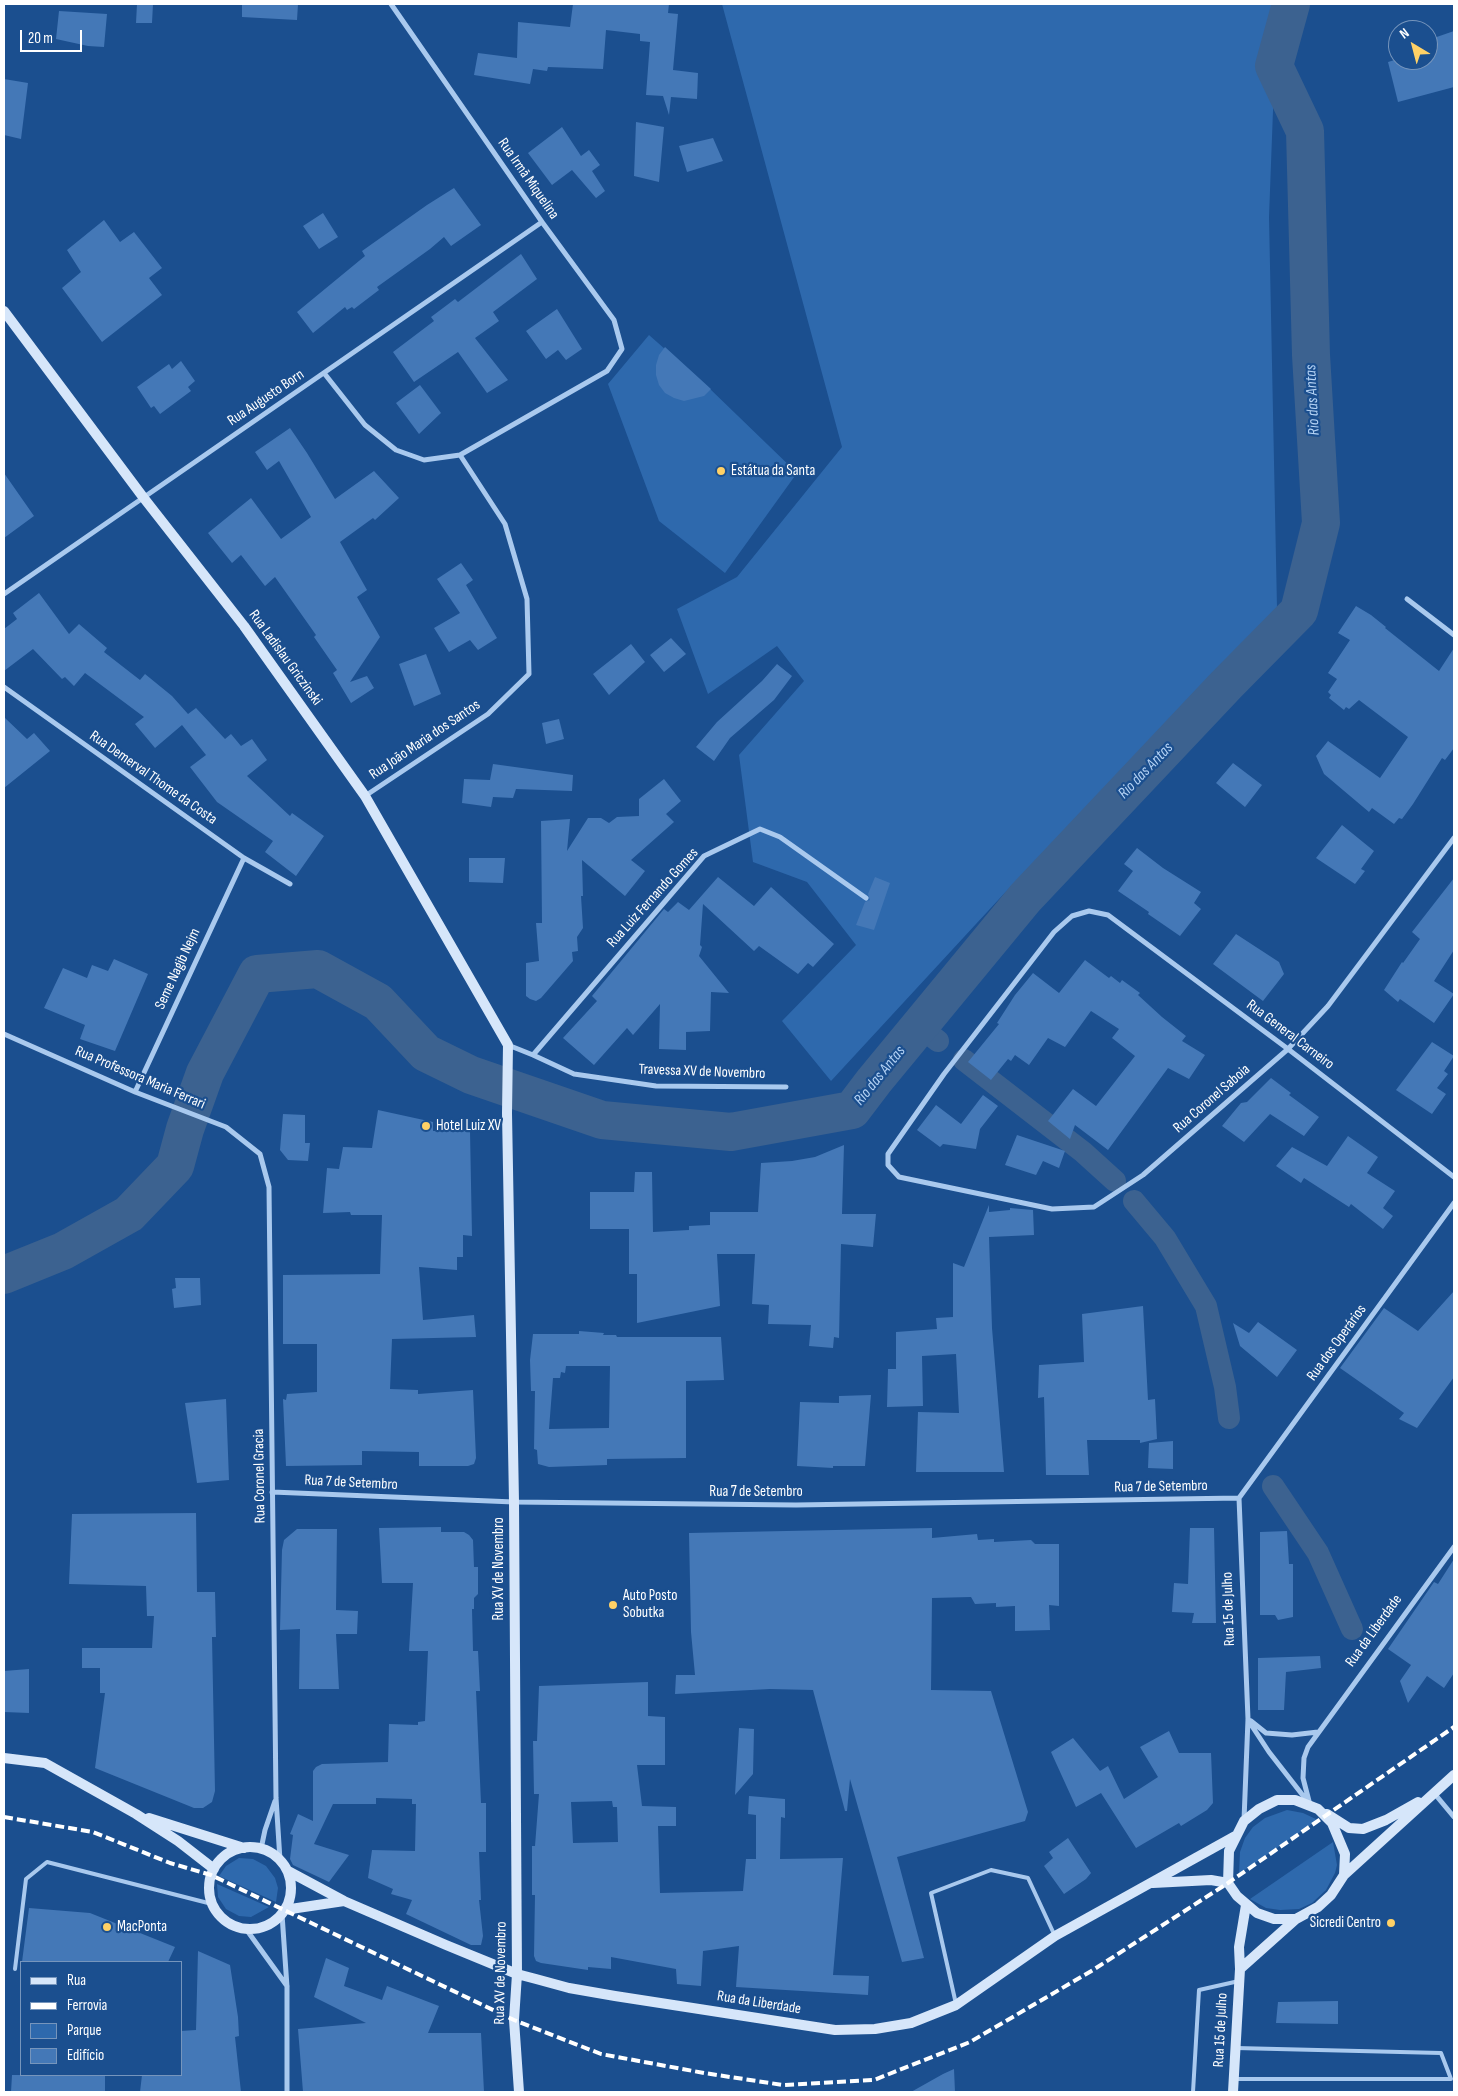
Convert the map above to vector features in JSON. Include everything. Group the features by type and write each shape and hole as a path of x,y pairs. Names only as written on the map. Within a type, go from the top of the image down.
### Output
{"main road":[{"name":"Rua Ladislau Griczinski","path":"4,311 143,497 244,626 364,796 508,1045"},
{"name":"Rua XV de Novembro","path":"508,1045 507,1113 514,1502 517,1974 514,2020 519,2092"},
{"path":"4,1758 45,1763 136,1814 178,1841 214,1869"},
{"path":"1240,1969 1296,1919 1318,1907 1331,1895 1344,1875 1454,1776"},
{"path":"1296,1919 1274,1919 1257,1913 1246,1905 1228,1883 1229,1851 1244,1821 1259,1809 1277,1800 1296,1800 1314,1807 1349,1828 1363,1829 1386,1820 1434,1793"},
{"path":"1314,1807 1332,1823 1345,1854 1344,1875"},
{"path":"136,1814 244,1848 261,1849 272,1853 288,1871 291,1884 290,1898 283,1912 266,1926 246,1929 231,1925 220,1916 212,1904 209,1890 211,1875 214,1869 224,1857 233,1851 244,1848"},
{"name":"Rua da Liberdade","path":"288,1871 344,1901 517,1974 569,1988 835,2030 875,2029 911,2023 956,2006 1055,1936 1235,1836"},
{"name":"Rua da Liberdade","path":"1147,1884 1193,1880 1211,1880 1228,1883"},
{"path":"283,1912 344,1901"},
{"name":"Rua 15 de Julho","path":"1233,2092 1234,2048 1240,1969 1240,1932 1246,1905"}],"street":[{"name":"Rua Irmã Miquelina","path":"391,4 542,222 614,320 622,349 607,371 460,455"},
{"name":"Rua Augusto Born","path":"4,594 542,222"},
{"path":"324,373 365,425 396,450 424,460 460,455"},
{"name":"Rua João Maria dos Santos","path":"364,796 488,714 529,674 527,599 505,524 460,455"},
{"path":"1407,599 1454,635"},
{"name":"Rua Demerval Thome da Costa","path":"4,687 244,858 290,884"},
{"name":"Rua Luiz Fernando Gomes","path":"533,1055 704,856 760,829 780,837 866,898"},
{"name":"Rua Coronel Saboia","path":"899,1177 1052,1209 1094,1207 1143,1175 1288,1049 1328,1006 1454,838"},
{"name":"Seme Nagib Nejm","path":"135,1092 244,858"},
{"name":"Rua General Carneiro","path":"899,1177 888,1165 888,1154 944,1074 1054,932 1072,916 1089,911 1108,916 1288,1049 1454,1177"},
{"name":"Rua Professora Maria Ferrari","path":"4,1034 135,1092 226,1127 260,1154"},
{"path":"508,1045 533,1055"},
{"name":"Travessa XV de Novembro","path":"533,1055 574,1074 656,1086 786,1087"},
{"name":"Rua Coronel Gracia","path":"260,1154 269,1187 276,1798 280,1860"},
{"name":"Rua dos Operários","path":"1239,1498 1454,1203"},
{"name":"Rua 7 de Setembro","path":"272,1492 514,1502 796,1505 1239,1498"},
{"name":"Rua 15 de Julho","path":"1239,1498 1248,1719 1244,1821"},
{"name":"Rua da Liberdade","path":"1314,1807 1303,1778 1304,1758 1308,1746 1454,1547"},
{"path":"1248,1719 1266,1733 1292,1735 1318,1732"},
{"name":"Rua 15 de Julho","path":"1248,1719 1268,1752 1314,1807"},
{"path":"1434,1793 1454,1817"},
{"name":"Rua Coronel Gracia","path":"261,1849 265,1830 276,1798"},
{"path":"283,1912 287,1987 286,2092"},
{"path":"246,1929 287,1987"}],"lane":[{"path":"14,1969 26,1879 46,1862 212,1904"},
{"path":"956,2006 931,1893 991,1870 1028,1878 1055,1936"},
{"path":"1193,2092 1199,1990 1239,1981"},
{"path":"1233,2079 1451,2079 1441,2053 1234,2048"}],"green space":[{"path":"722,4 1277,4 1269,217 1277,608 1000,898 831,1081 782,1021 856,945 807,882 753,862 739,755 804,681 777,646 708,694 677,609 737,577 842,447"},
{"path":"649,335 708,387 797,473 725,573 659,521 608,384"},
{"path":"1287,1810 1303,1813 1318,1820 1239,1874 1240,1852 1245,1838 1253,1827 1265,1818"},
{"path":"1333,1842 1337,1865 1335,1873 1326,1890 1312,1903 1299,1909 1280,1910 1266,1908 1250,1899"},
{"path":"239,1858 253,1859 266,1866 275,1878 278,1888 276,1902 219,1876 226,1866"},
{"path":"217,1884 269,1907 251,1917 239,1916 226,1909 218,1897"}],"building":[{"path":"137,4 153,4 152,23 136,23"},
{"path":"242,4 298,4 297,20 242,17"},
{"path":"573,4 669,4 668,13 678,14 673,70 698,73 697,99 671,97 669,115 663,96 646,95 650,42 640,41 640,34 606,30 603,69 548,67 547,71 533,69 530,84 474,75 478,53 517,58 518,22 570,27"},
{"path":"59,11 107,14 104,47 88,46 56,39"},
{"path":"1454,31 1454,87 1398,102 1390,70 1438,70 1438,37"},
{"path":"4,79 28,83 21,139 4,135"},
{"path":"636,122 664,127 659,182 634,176"},
{"path":"562,127 581,156 589,150 600,165 592,171 605,191 596,198 572,170 552,185 528,153"},
{"path":"713,138 723,161 687,172 679,146"},
{"path":"454,188 481,225 451,246 444,237 377,287 379,290 354,309 352,307 347,310 345,307 313,333 297,312 365,256 362,251"},
{"path":"323,213 338,237 319,249 303,226"},
{"path":"104,220 120,242 134,232 162,268 149,278 162,295 102,342 62,288 81,272 67,250"},
{"path":"521,254 537,279 493,312 499,321 475,338 508,380 487,393 458,352 414,382 393,352 434,321 431,317 455,299 458,302"},
{"path":"557,309 582,349 566,360 558,350 546,359 526,331"},
{"path":"665,347 711,389 704,396 684,401 665,393 659,385 656,365 659,355"},
{"path":"181,361 195,381 188,387 191,391 160,414 154,406 151,408 137,387 169,364 172,369"},
{"path":"420,385 441,413 419,434 396,403"},
{"path":"290,428 335,499 374,471 399,498 375,520 373,518 340,542 367,590 357,597 380,637 350,682 367,676 374,688 351,703 333,673 337,670 314,637 316,635 275,577 265,586 241,555 232,563 208,533 251,498 281,539 311,517 279,461 267,470 255,452"},
{"path":"4,473 34,516 4,538"},
{"path":"461,563 473,580 466,585 497,638 478,650 470,640 449,652 434,628 460,613 437,579"},
{"path":"39,593 69,634 79,624 107,648 104,652 140,680 145,674 172,696 188,714 196,708 225,739 231,734 241,746 252,739 267,760 247,776 290,816 292,813 324,836 296,876 265,852 273,841 217,802 190,767 206,755 182,725 155,748 135,724 144,717 85,673 74,686 65,677 62,679 33,649 4,671 4,629 17,619 13,613"},
{"path":"1356,606 1371,615 1439,671 1454,648 1454,748 1445,760 1442,758 1413,804 1402,819 1399,818 1394,824 1372,808 1369,812 1324,774 1316,756 1328,741 1380,778 1408,737 1359,700 1349,709 1346,707 1344,710 1329,698 1331,695 1328,692 1337,679 1328,673 1350,640 1338,633"},
{"path":"671,638 686,654 664,672 650,655"},
{"path":"631,644 645,662 609,695 593,674"},
{"path":"426,654 441,694 414,706 399,664"},
{"path":"777,664 792,676 774,700 730,738 714,761 696,747 717,722 762,681"},
{"path":"4,717 27,739 34,733 50,751 4,788"},
{"path":"559,719 564,739 546,744 542,723"},
{"path":"1233,763 1262,785 1245,807 1216,783"},
{"path":"493,764 573,775 572,791 516,789 513,798 493,797 491,807 462,803 464,779 490,780"},
{"path":"664,779 681,801 666,814 674,822 631,860 645,871 625,896 582,860 583,896 581,896 583,928 577,937 578,951 572,952 573,961 541,998 536,1001 530,999 526,996 526,963 539,961 536,923 542,923 541,821 570,819 567,851 588,818 601,818 609,823 617,817 639,816 639,799"},
{"path":"1342,825 1374,851 1361,869 1365,871 1355,884 1316,858"},
{"path":"1137,848 1163,868 1201,892 1194,903 1201,909 1180,936 1118,891 1133,871 1124,864"},
{"path":"469,858 505,858 503,883 469,882"},
{"path":"718,877 754,906 771,887 834,944 813,967 808,963 798,974 759,946 754,951 703,904 700,945 702,947 699,956 729,993 711,992 710,1031 686,1032 686,1050 659,1049 660,1004 633,1035 627,1028 594,1065 563,1038 597,1001 592,996 664,909 668,912 678,902 689,910"},
{"path":"875,877 890,883 874,930 856,925 865,902 870,900 868,894"},
{"path":"1454,878 1454,950 1434,981 1454,994 1434,1023 1400,999 1398,1002 1384,990 1420,939 1412,932"},
{"path":"1236,934 1279,962 1284,974 1263,1001 1213,964"},
{"path":"114,959 148,974 115,1051 80,1039 85,1025 44,1008 63,968 87,978 92,965 108,971"},
{"path":"1085,960 1109,978 1111,976 1120,983 1122,980 1140,993 1138,995 1186,1036 1182,1041 1205,1055 1189,1079 1168,1068 1108,1150 1075,1125 1070,1139 1048,1121 1073,1089 1096,1106 1135,1056 1112,1038 1119,1029 1091,1011 1065,1047 1048,1038 1029,1065 1015,1055 1011,1061 1008,1059 991,1080 968,1062 999,1024 997,1023 1015,995 1033,973 1059,993"},
{"path":"1432,1042 1454,1056 1444,1071 1448,1074 1437,1088 1446,1094 1432,1114 1396,1090"},
{"path":"1271,1078 1291,1093 1289,1095 1319,1117 1304,1136 1270,1114 1244,1142 1222,1126 1241,1103 1247,1102"},
{"path":"983,1095 998,1106 980,1129 976,1149 943,1144 940,1147 917,1130 936,1105 961,1124"},
{"path":"378,1110 433,1122 433,1131 470,1131 472,1236 463,1235 463,1257 457,1257 457,1270 419,1267 423,1320 474,1315 476,1337 392,1339 390,1389 418,1390 418,1394 473,1390 476,1458 474,1464 468,1466 419,1466 419,1452 362,1451 362,1465 286,1466 283,1399 286,1400 287,1394 317,1392 317,1344 283,1344 283,1275 380,1274 382,1215 351,1215 350,1212 323,1213 327,1168 339,1169 343,1147 372,1148"},
{"path":"283,1114 305,1115 305,1143 310,1143 308,1161 288,1160 280,1150"},
{"path":"1017,1135 1065,1151 1059,1168 1043,1161 1036,1175 1005,1165"},
{"path":"1348,1136 1378,1157 1367,1173 1395,1191 1383,1208 1393,1216 1383,1229 1351,1204 1349,1207 1304,1178 1301,1183 1276,1166 1292,1147 1327,1166"},
{"path":"844,1145 842,1214 876,1214 873,1247 841,1244 839,1338 834,1337 833,1348 809,1346 811,1325 768,1324 769,1305 752,1304 755,1254 717,1254 720,1306 637,1323 637,1274 629,1274 629,1229 590,1229 590,1192 634,1192 635,1172 652,1172 653,1232 689,1230 689,1226 710,1225 710,1212 758,1212 761,1163 815,1157"},
{"path":"989,1205 989,1212 1010,1210 1010,1208 1033,1210 1034,1235 989,1237 992,1328 1004,1472 916,1472 918,1412 959,1413 956,1354 922,1356 923,1406 887,1407 888,1369 896,1369 896,1332 937,1329 936,1318 953,1317 953,1263 964,1267"},
{"path":"175,1278 200,1278 201,1305 174,1308 172,1289 176,1288"},
{"path":"1454,1291 1454,1377 1417,1428 1399,1419 1404,1413 1340,1368 1384,1308 1418,1331"},
{"path":"1143,1306 1148,1400 1155,1399 1157,1439 1140,1443 1140,1440 1087,1440 1089,1475 1046,1475 1044,1397 1038,1398 1039,1365 1084,1362 1082,1314"},
{"path":"1258,1322 1297,1350 1277,1377 1240,1346 1233,1323 1249,1333"},
{"path":"579,1331 604,1333 603,1335 616,1335 617,1337 721,1337 724,1380 686,1381 686,1458 607,1459 607,1465 549,1467 538,1464 537,1450 534,1449 535,1391 531,1391 530,1360 533,1334 579,1334","holes":["566,1366 610,1366 609,1428 549,1429 553,1378 560,1378 561,1372 565,1373"]},
{"path":"871,1395 865,1466 833,1466 833,1468 797,1466 800,1402 839,1403 839,1396"},
{"path":"226,1399 229,1480 197,1483 185,1403"},
{"path":"1173,1441 1173,1469 1148,1468 1149,1443"},
{"path":"196,1513 197,1592 215,1592 216,1637 212,1637 215,1791 212,1802 203,1808 194,1808 95,1768 105,1693 100,1693 100,1668 82,1668 82,1648 152,1648 154,1616 147,1616 146,1586 69,1584 72,1514"},
{"path":"441,1527 441,1532 464,1532 469,1535 473,1540 474,1567 478,1567 478,1594 474,1598 474,1609 472,1609 473,1651 478,1651 480,1691 476,1691 481,1803 486,1803 486,1852 479,1852 481,1900 479,1900 483,1936 481,1945 471,1945 406,1914 412,1900 391,1894 393,1889 368,1878 372,1850 415,1851 416,1804 412,1804 412,1799 376,1798 376,1804 333,1804 314,1844 349,1855 329,1882 293,1865 290,1859 293,1835 290,1834 298,1814 313,1821 313,1771 316,1767 322,1764 388,1762 389,1724 418,1725 418,1722 425,1721 428,1651 409,1651 413,1583 382,1583 379,1528"},
{"path":"932,1528 932,1538 977,1534 978,1540 994,1539 994,1542 1031,1540 1035,1544 1059,1544 1059,1606 1049,1605 1050,1630 1015,1631 1015,1606 996,1607 996,1603 975,1604 971,1597 932,1598 931,1690 991,1691 1028,1812 1025,1821 897,1857 924,1958 902,1962 850,1779 847,1811 845,1811 813,1690 770,1689 675,1694 676,1675 695,1675 691,1632 689,1533"},
{"path":"1190,1528 1214,1528 1216,1623 1192,1623 1194,1613 1172,1612 1174,1583 1188,1584"},
{"path":"297,1529 337,1529 336,1610 358,1611 357,1634 336,1634 339,1689 299,1689 300,1629 280,1630 282,1550 284,1540"},
{"path":"1287,1531 1289,1564 1293,1564 1293,1617 1278,1620 1275,1615 1260,1615 1260,1532"},
{"path":"1454,1559 1454,1673 1444,1688 1427,1676 1408,1703 1400,1681 1411,1665 1388,1649 1434,1582 1438,1584"},
{"path":"1320,1656 1321,1668 1286,1672 1284,1710 1258,1710 1258,1658"},
{"path":"29,1669 29,1713 4,1712 4,1671"},
{"path":"648,1682 648,1716 665,1717 665,1765 637,1765 642,1806 676,1807 676,1826 658,1826 660,1893 743,1891 746,1859 756,1859 756,1815 748,1814 749,1796 785,1799 785,1818 781,1817 780,1859 843,1858 833,1975 869,1976 868,1995 736,1987 739,1946 703,1951 701,1986 677,1984 676,1969 611,1957 611,1969 588,1967 588,1970 536,1961 534,1956 535,1895 532,1895 532,1846 535,1846 539,1794 534,1794 533,1741 537,1741 539,1686","holes":["612,1801 613,1807 617,1807 618,1842 573,1843 571,1802"]},
{"path":"739,1728 754,1729 753,1774 735,1795"},
{"path":"1169,1731 1179,1753 1211,1753 1213,1803 1207,1810 1181,1826 1179,1823 1136,1848 1101,1793 1076,1807 1051,1752 1073,1738 1100,1771 1108,1766 1124,1799 1158,1777 1140,1747"},
{"path":"1068,1838 1091,1873 1086,1879 1064,1894 1044,1866 1053,1858 1049,1852"},
{"path":"29,1908 90,1913 175,1947 168,1961 22,1961"},
{"path":"198,1951 230,1965 238,2017 239,2036 235,2037 241,2092 140,2092 142,2076 182,2076 182,2031 196,2030"},
{"path":"326,1958 349,1968 344,1986 382,2000 387,1986 439,2006 428,2033 481,2033 484,2092 303,2092 298,2029 366,2023 314,1997"},
{"path":"1338,2001 1338,2024 1276,2023 1278,2002"},
{"path":"954,2069 955,2092 911,2092 943,2074"},
{"path":"12,2075 105,2076 105,2092 11,2092"}],"waterway":[{"name":"Rio das Antas","path":"4,1275 63,1251 129,1214 175,1166 185,1129 205,1073 257,974 318,969 378,1002 426,1053 471,1075 602,1120 731,1132 852,1110 1025,898 1226,685 1299,611 1321,523 1311,355 1305,131 1274,66 1291,4"},
{"path":"919,1026 938,1041"},
{"path":"964,1060 1083,1152 1115,1181"},
{"path":"1134,1201 1165,1238 1206,1306 1225,1387 1229,1418"},
{"path":"1273,1486 1318,1553 1352,1629"}],"railway":[{"path":"4,1817 93,1832 170,1863 211,1875 514,2020 601,2054 783,2085 874,2080 970,2042 1093,1970 1228,1883 1454,1727"}],"place":[{"name":"Estátua da Santa","path":"721,471"},
{"name":"Hotel Luiz XV","path":"426,1126"},
{"name":"Auto Posto Sobutka","path":"613,1605"},
{"name":"Sicredi Centro","path":"1391,1923"},
{"name":"MacPonta","path":"107,1927"}]}
